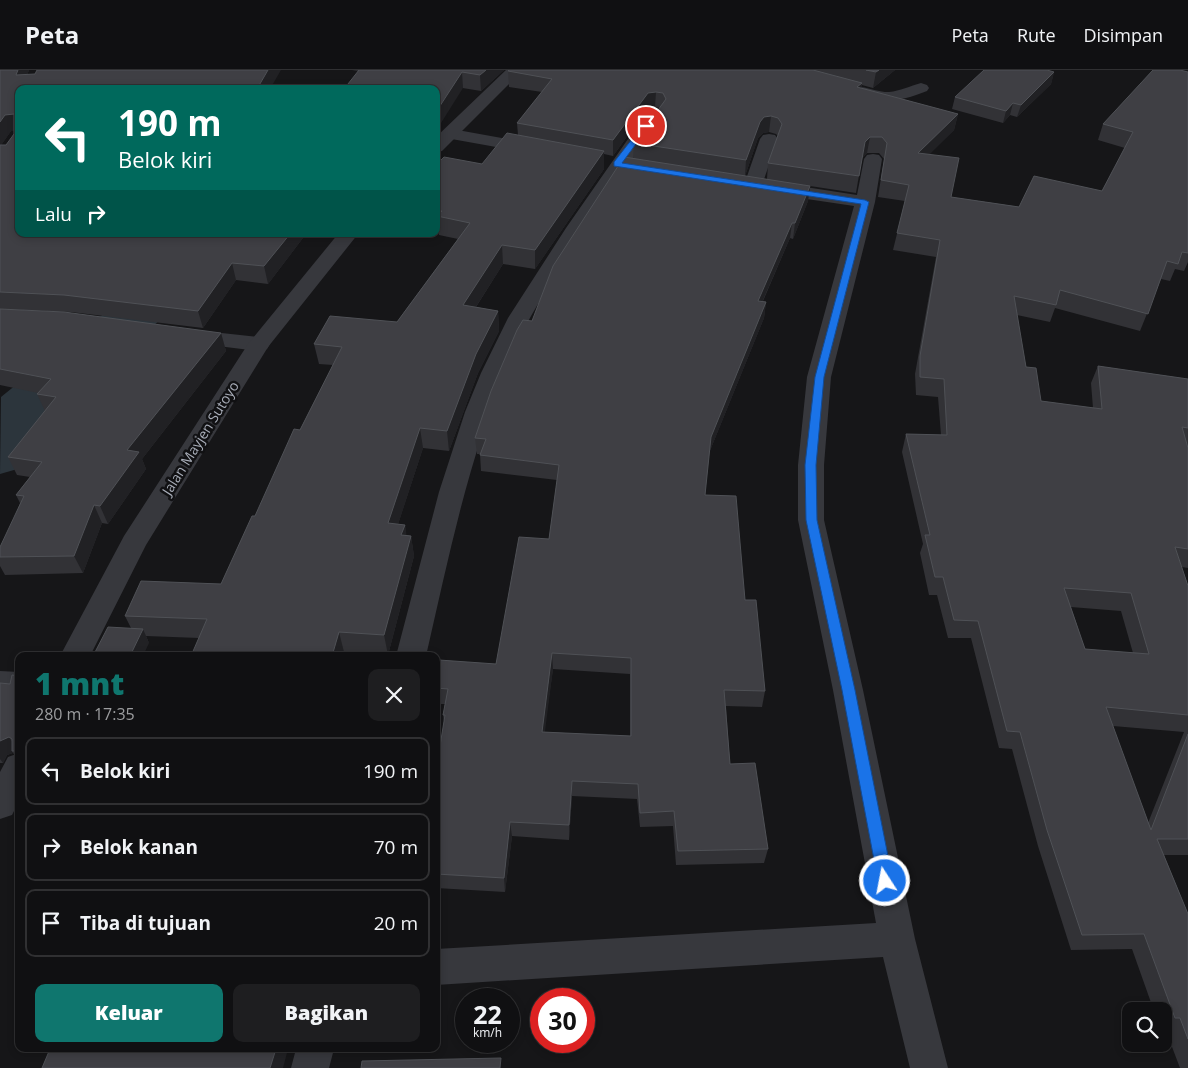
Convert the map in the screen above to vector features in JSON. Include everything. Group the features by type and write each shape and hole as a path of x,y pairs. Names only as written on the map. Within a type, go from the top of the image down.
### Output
{"street":[{"path":"440,144 515,70"},
{"path":"846,88 889,98 898,97 921,88"},
{"path":"412,652 465,446 486,389 510,335 572,232 617,164 655,114"},
{"path":"452,134 549,152"},
{"path":"753,185 769,139"},
{"path":"874,159 865,202 819,377 811,465 811,520 848,690 896,939 929,1068"},
{"path":"734,182 865,202"},
{"name":"Jalan Mayjen Sutoyo","path":"77,652 134,543 259,344 346,237"},
{"path":"166,334 259,344"},
{"path":"0,805 15,775"},
{"path":"440,967 896,939"},
{"path":"310,1068 314,1052"}],"building":[{"path":"0,70 18,70 16,75 35,74 37,70 268,70 259,85 15,85 15,237 288,237 264,266 232,263 198,311 64,295 0,292 0,145 6,145 14,134 14,114 5,115 0,122"},
{"path":"359,70 486,70 480,75 462,72 440,106 440,85 347,85"},
{"path":"813,70 862,83 857,87 958,114 918,153 959,158 951,197 1019,207 1034,176 1102,191 1133,132 1103,124 1153,70 1180,70 1188,72 1188,253 1182,252 1178,264 1167,261 1148,314 1060,290 1056,305 1014,296 1026,367 1036,368 1041,401 1102,409 1098,366 1188,379 1188,428 1182,427 1188,448 1188,549 1175,547 1188,586 1188,715 1106,707 1151,830 1188,734 1188,839 1157,839 1188,914 1188,1039 1180,1018 1175,1018 1172,1002 1169,1002 1144,934 1082,935 1047,830 1020,732 1007,731 978,621 954,620 943,577 935,577 925,535 930,535 906,434 947,435 944,379 920,377 920,356 940,240 897,233 909,185 881,180 887,143 882,137 870,137 865,142 859,176 768,163 782,124 778,118 771,116 764,117 760,122 746,160 634,143 666,99 663,93 656,92 648,93 613,140 517,123 552,79 508,71","holes":["1064,588 1131,593 1149,654 1085,649"]},
{"path":"984,70 1047,70 1054,72 1021,105 1013,103 1006,111 955,97"},
{"path":"507,133 604,151 535,250 502,245 463,305 498,311 476,354 447,431 420,428 388,523 405,525 401,535 411,536 384,635 339,632 333,652 193,652 207,619 125,616 141,581 221,584 252,516 255,516 294,429 300,430 342,347 314,344 330,316 397,322 470,223 440,217 442,211 440,211 440,161 444,157 482,164"},
{"path":"624,157 810,186 795,223 792,223 758,301 766,302 711,437 705,495 736,496 745,600 756,600 765,691 724,690 730,764 755,763 768,849 678,851 674,811 640,813 638,784 572,781 569,825 510,822 504,878 440,874 440,746 448,689 440,688 440,660 496,664 519,537 549,539 559,465 480,455 486,439 475,438 491,391 517,330 523,320 532,321 553,266","holes":["552,653 631,658 631,736 542,732"]},
{"path":"0,309 64,312 221,333 127,450 139,452 100,506 94,505 74,556 0,557 0,547 24,496 16,495 42,462 8,457 56,397 37,394 51,379 0,369"},
{"path":"108,627 143,629 132,652 95,652"},
{"path":"12,675 15,675 15,751 12,751 12,739 9,737 0,741 0,683 10,684"},
{"path":"49,1052 275,1052 270,1068 42,1068"},
{"path":"501,1058 500,1068 361,1068 362,1061"}],"waterway":[{"path":"0,454 21,410 150,302 194,249 213,237"}],"route":[{"path":"646,126 617,164 865,202 819,377 811,465 811,520 848,690 885,881"}]}
